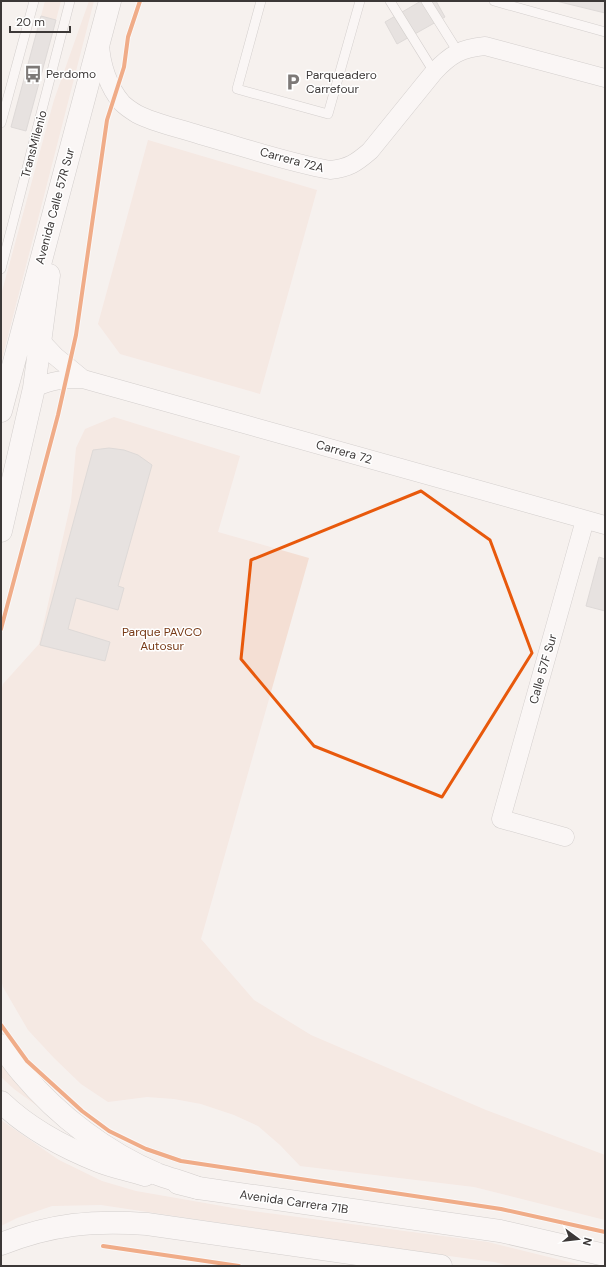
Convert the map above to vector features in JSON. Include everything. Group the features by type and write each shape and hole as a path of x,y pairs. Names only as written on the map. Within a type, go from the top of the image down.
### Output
{"main road":[{"name":"Avenida Calle 57R Sur","path":"1,411 110,1"},
{"path":"1,531 34,388 61,184"},
{"path":"1,1045 23,1074 51,1104 83,1131 117,1153 156,1173 198,1188"},
{"name":"Avenida Carrera 71B","path":"1,1102 31,1127 62,1145 98,1161 198,1188 500,1231 605,1255"},
{"path":"1,1244 24,1234 56,1227 114,1221 147,1224 441,1266"}],"street":[{"name":"Carrera 72A","path":"100,38 100,55 105,74 115,94 123,104 136,114 228,143 330,170 344,168 358,161 370,151 445,60 458,52 472,47 485,46 605,78"},
{"name":"Carrera 72","path":"40,340 62,364 83,379"},
{"name":"Carrera 72","path":"34,388 51,381 83,379 605,525"},
{"name":"Calle 57F Sur","path":"565,837 501,819 585,520"}],"lane":[{"path":"1,123 34,1"},
{"name":"TransMilenio","path":"1,269 72,1"},
{"path":"261,1 237,89 328,114 360,1"},
{"path":"390,1 434,72"},
{"path":"426,1 458,52"},
{"path":"494,1 605,32"}],"highlighted area":[{"path":"421,491 490,540 532,653 442,797 314,746 241,659 251,560"}],"green space":[{"path":"45,1 61,1 56,20 41,16"},
{"path":"89,1 94,1 1,363 1,295 54,100"},
{"path":"148,140 317,190 260,394 120,354 98,324"},
{"name":"Parque PAVCO Autosur","path":"114,417 240,456 218,532 309,558 201,939 254,1000 311,1035 486,1110 605,1155 605,1220 474,1187 300,1166 280,1145 258,1126 234,1115 201,1104 174,1099 147,1097 108,1102 81,1084 28,1030 3,987 1,979 1,693 3,684 39,644 71,502 76,448 85,429"},
{"path":"1,1063 47,1113 14,1089 1,1077"},
{"path":"1,1120 59,1160 102,1181 136,1191 245,1210 488,1242 585,1266 510,1266 494,1262 374,1246 101,1205 52,1206 17,1218 1,1226"}],"building":[{"path":"421,1 436,1 445,17 397,44 385,22"},
{"path":"556,1 605,1 605,13"},
{"name":"Perdomo","path":"41,16 56,20 26,131 11,127"},
{"path":"109,448 124,450 138,455 152,465 118,586 124,588 118,610 76,598 68,629 110,642 105,661 40,645 93,450"},
{"path":"599,557 605,559 605,611 586,606"}],"cycle path":[{"path":"1,629 58,415 76,335 107,120 124,67 128,37 140,1"},
{"path":"1,1025 27,1061 82,1111 109,1131 146,1149 181,1161 501,1209 605,1232"},
{"path":"103,1246 239,1266"}],"place":[{"name":"Perdomo","path":"33,74"},
{"name":"Parqueadero Carrefour","path":"293,82"}]}
